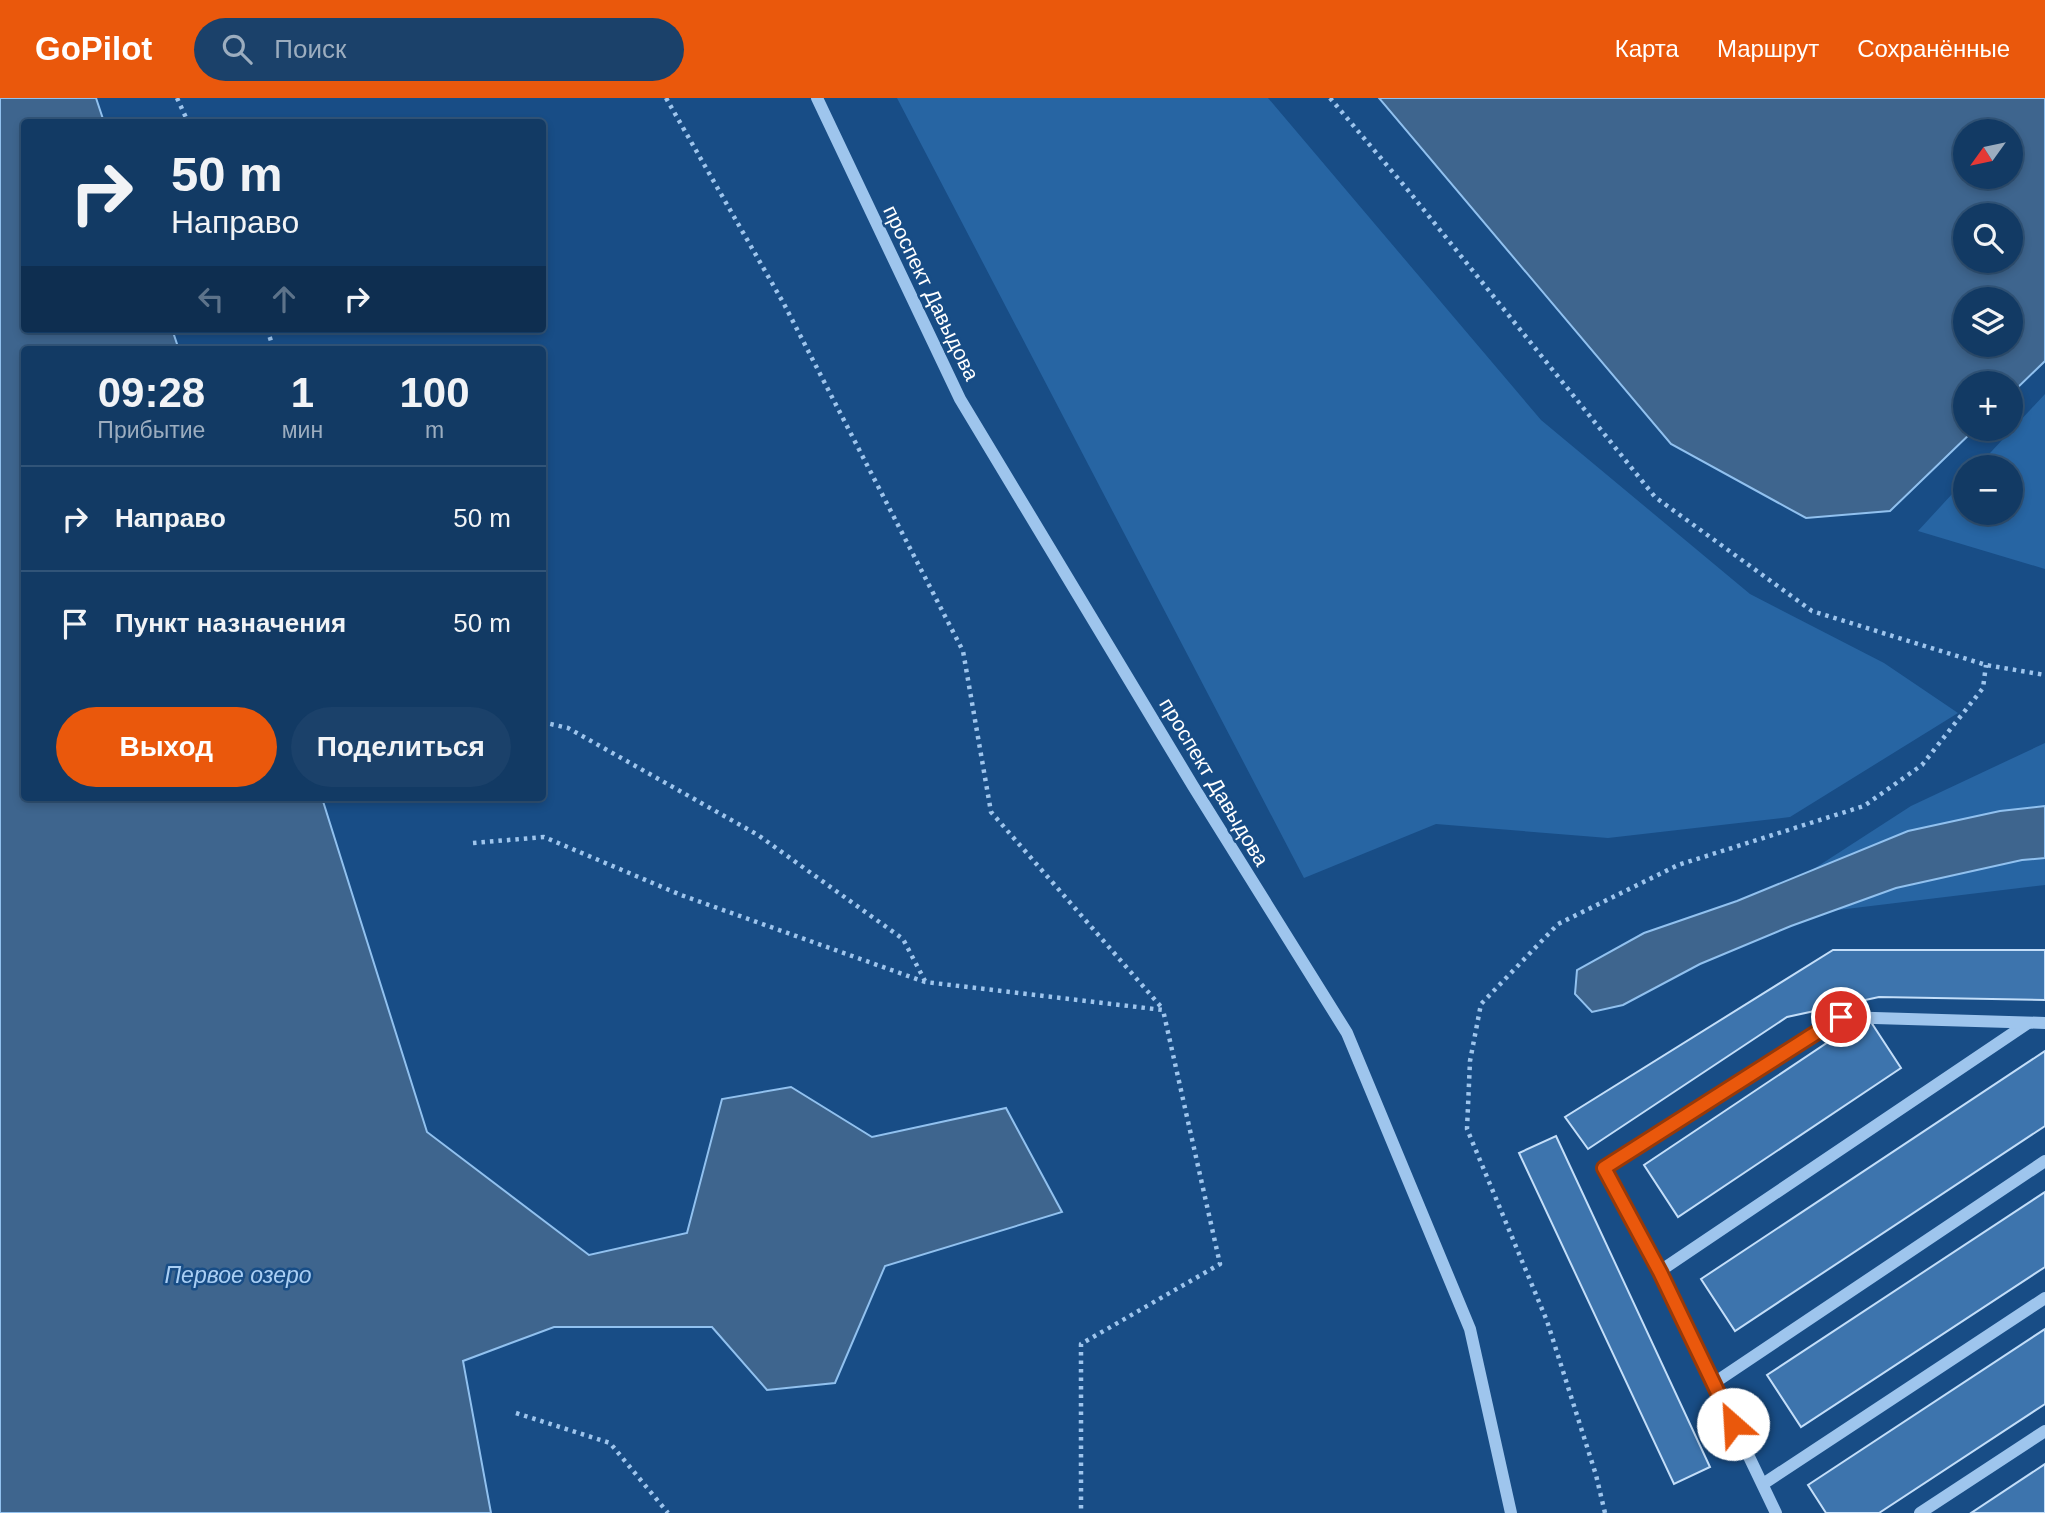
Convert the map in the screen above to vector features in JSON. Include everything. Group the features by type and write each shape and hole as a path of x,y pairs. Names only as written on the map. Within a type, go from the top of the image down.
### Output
{"street":[{"name":"проспект Давыдова","path":"817,98 960,399 1193,786 1347,1033 1469,1329 1511,1513"},
{"path":"1776,1513 1660,1272 1604,1168 1841,1017 2045,1023"},
{"path":"1660,1272 2029,1023"},
{"path":"1714,1383 2045,1161"},
{"path":"1763,1484 2045,1298"},
{"path":"1920,1513 2045,1431"}],"path":[{"path":"177,98 187,119"},
{"path":"666,98 784,304 962,651 991,812 1163,1010 1220,1264 1081,1344 1080,1513"},
{"path":"1330,98 1407,189 1655,497 1812,611 1986,665 2045,675"},
{"path":"1605,1513 1597,1475 1547,1321 1467,1129 1470,1061 1481,1004 1558,924 1678,865 1864,806 1922,765 1983,688 1986,665"},
{"path":"546,723 568,728 758,835 903,939 925,982"},
{"path":"473,843 544,837 681,895 925,982 1163,1010"},
{"path":"516,1413 610,1443 668,1513"}],"shaded area":[{"path":"897,98 1268,98 1541,420 1750,594 1884,663 1958,713 1790,817 1608,838 1436,824 1304,878"},
{"path":"2045,394 2045,569 1918,531 1953,493 1953,525 2023,525 2023,455 1988,455 2001,441 2023,441 2023,418"},
{"path":"2045,743 2045,885 1730,923 1911,806"}],"water":[{"name":"Первое озеро","path":"0,98 96,98 103,119 21,119 21,333 173,333 178,346 21,346 21,801 323,801 427,1132 589,1255 687,1233 722,1099 791,1087 872,1137 1006,1108 1062,1212 885,1266 835,1383 767,1390 712,1327 554,1327 463,1361 491,1513 0,1513"},
{"path":"1379,98 2045,98 2045,361 2023,382 2023,371 1953,371 1953,441 1963,441 1890,511 1806,518 1671,444"},
{"path":"2045,806 2045,858 2022,860 1896,888 1791,926 1700,964 1623,1005 1592,1012 1575,994 1577,970 1644,933 1737,901 1908,831 2000,811"}],"building":[{"path":"1833,950 2045,950 2045,1000 1879,997 1787,1017 1588,1149 1565,1117"},
{"path":"1867,1016 1901,1068 1678,1217 1644,1165"},
{"path":"2045,1051 2045,1126 1735,1331 1701,1279"},
{"path":"1556,1136 1710,1467 1674,1484 1519,1153"},
{"path":"2045,1192 2045,1267 1801,1427 1767,1375"},
{"path":"2045,1329 2045,1404 1879,1513 1826,1513 1808,1485"},
{"path":"2045,1464 2045,1513 1971,1513"}],"route":[{"path":"1733,1424 1660,1272 1604,1168 1841,1017"}]}
